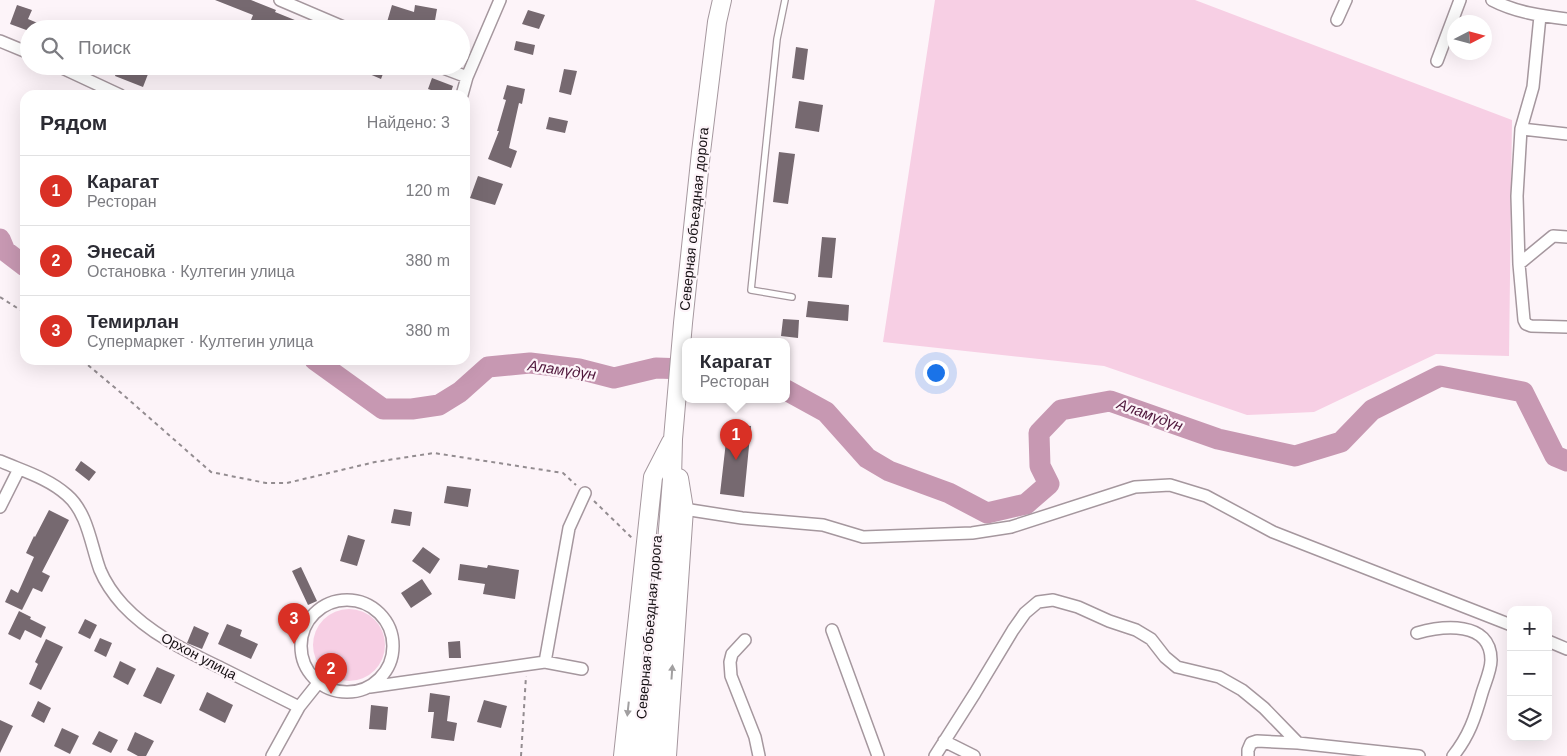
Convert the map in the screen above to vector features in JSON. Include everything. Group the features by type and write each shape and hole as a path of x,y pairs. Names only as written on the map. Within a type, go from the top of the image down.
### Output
{"highway":[{"name":"Северная объездная дорога","path":"650,756 672,479 673,432 683,323 701,152 722,0"},
{"name":"Северная объездная дорога","path":"638,756 662,477 673,432"},
{"path":"667,756 684,509 673,432"},
{"path":"623,756 653,477 673,432"}],"street":[{"path":"280,0 327,20"},
{"path":"470,72 500,0"},
{"path":"1337,20 1346,0"},
{"path":"1437,62 1460,0"},
{"path":"1498,1 1540,16 1567,19"},
{"path":"1540,16 1533,87 1521,129 1518,196 1519,264 1524,320 1526,324 1531,326 1567,327"},
{"path":"0,41 20,49"},
{"path":"77,75 109,90"},
{"path":"463,75 468,77 464,90"},
{"path":"1521,129 1567,134"},
{"path":"1519,264 1552,236 1567,237"},
{"name":"Орхон улица","path":"0,461 35,475 68,495 78,507 101,571 109,586 121,603 135,617 177,647 299,707"},
{"path":"0,507 19,469"},
{"path":"684,509 742,518 824,525 863,537 972,534 1011,527 1134,486 1170,485 1206,496 1273,532 1507,623"},
{"path":"545,662 569,528 585,493"},
{"path":"368,687 382,676 392,656 393,640 386,620 366,604 354,600 338,601 329,604 316,612 304,630 302,650 307,670 319,682 337,691 354,692 368,687 545,662 582,669"},
{"path":"935,756 1025,613 1038,602 1053,600 1078,607 1109,621 1136,630 1150,639 1165,657 1177,666 1219,678 1242,690 1264,708 1298,742"},
{"path":"1417,633 1445,628 1474,631 1484,639 1489,648 1491,661 1473,724 1463,743 1453,756"},
{"path":"832,630 878,756"},
{"path":"745,640 732,654 730,662 731,676 755,737 760,756"},
{"path":"1552,643 1567,649"},
{"path":"272,756 299,707 319,682"},
{"path":"944,741 974,756"},
{"path":"1248,756 1251,743 1257,741 1298,742 1420,756"}],"lane":[{"path":"785,0 777,39 751,290 792,297"}],"path":[{"path":"0,297 20,311"},
{"path":"88,365 211,472 266,483 287,483 375,462 434,454 563,473 645,550"},
{"path":"521,756 527,664"}],"shaded area":[{"path":"935,0 1195,0 1512,120 1509,356 1436,354 1314,412 1247,415 1104,366 883,342"},
{"path":"349,609 369,615 379,625 385,645 379,665 369,675 349,681 329,675 319,665 313,645 319,625 329,615"}],"building":[{"path":"215,0 251,0 295,20 251,20 253,15"},
{"path":"17,5 32,10 28,19 30,20 20,20 20,28 10,24"},
{"path":"392,5 414,12 415,5 437,9 435,20 388,20"},
{"path":"528,10 545,15 539,29 522,24"},
{"path":"516,41 535,45 533,55 514,50"},
{"path":"796,47 808,49 804,80 792,78"},
{"path":"564,69 577,71 571,95 559,92"},
{"path":"115,75 148,75 143,87"},
{"path":"372,75 383,75 381,79"},
{"path":"432,78 453,86 452,90 428,89"},
{"path":"507,85 525,89 522,104 519,103 509,148 517,151 511,168 488,159 499,131 497,131 506,100 503,99"},
{"path":"799,101 823,105 819,132 795,128"},
{"path":"549,117 568,121 565,133 546,129"},
{"path":"779,152 795,154 788,204 773,202"},
{"path":"478,176 503,184 495,205 470,198"},
{"path":"822,237 836,238 832,278 818,277"},
{"path":"808,301 849,305 848,321 806,317"},
{"path":"783,319 799,320 798,338 781,336"},
{"path":"728,424 751,426 744,497 720,494"},
{"path":"81,461 96,472 89,481 75,470"},
{"path":"447,486 471,489 468,507 444,503"},
{"path":"394,509 412,512 410,526 391,523"},
{"path":"49,510 69,520 42,572 50,576 42,592 33,588 22,610 5,602 11,589 18,593 34,557 26,553"},
{"path":"348,535 365,540 357,566 340,561"},
{"path":"423,547 440,559 430,574 412,561"},
{"path":"460,564 487,568 488,565 519,570 515,599 483,594 485,584 458,580"},
{"path":"301,567 317,601 308,605 292,571"},
{"path":"422,579 432,594 411,608 401,593"},
{"path":"19,611 46,627 41,638 25,630 20,640 8,634"},
{"path":"85,619 97,625 90,639 78,633"},
{"path":"227,624 242,630 240,636 258,644 251,659 218,644"},
{"path":"194,626 209,633 202,649 187,643"},
{"path":"100,638 112,643 106,657 94,651"},
{"path":"46,639 63,647 41,690 29,684 38,664 35,662"},
{"path":"460,641 461,658 449,658 448,642"},
{"path":"120,661 136,669 128,685 113,677"},
{"path":"157,667 175,675 161,704 143,696"},
{"path":"207,692 233,705 225,723 199,710"},
{"path":"430,693 450,696 447,721 457,723 454,741 431,738 434,712 428,712"},
{"path":"484,700 507,706 501,728 477,722"},
{"path":"38,701 51,708 44,723 31,716"},
{"path":"371,705 388,707 386,730 369,729"},
{"path":"0,720 13,726 0,753"},
{"path":"62,728 79,736 70,754 54,746"},
{"path":"99,731 118,740 111,753 92,744"},
{"path":"135,732 154,741 146,756 138,756 127,750"}],"waterway":[{"name":"Аламүдүн","path":"0,239 5,251 20,262"},
{"name":"Аламүдүн","path":"322,365 383,409 412,409 439,405 460,392 488,367 530,363 579,369 614,378 656,368 682,369"},
{"name":"Аламүдүн","path":"790,392 826,412 867,458 889,471 949,493 987,513 1026,504 1049,484 1040,466 1039,433 1061,410 1110,401 1218,439 1295,456 1341,442 1372,410 1440,376 1523,392 1555,456 1567,461"}],"place":[{"name":"Карагат","path":"736,460"},
{"name":"Темирлан","path":"294,644"},
{"name":"Энесай","path":"331,694"}]}
